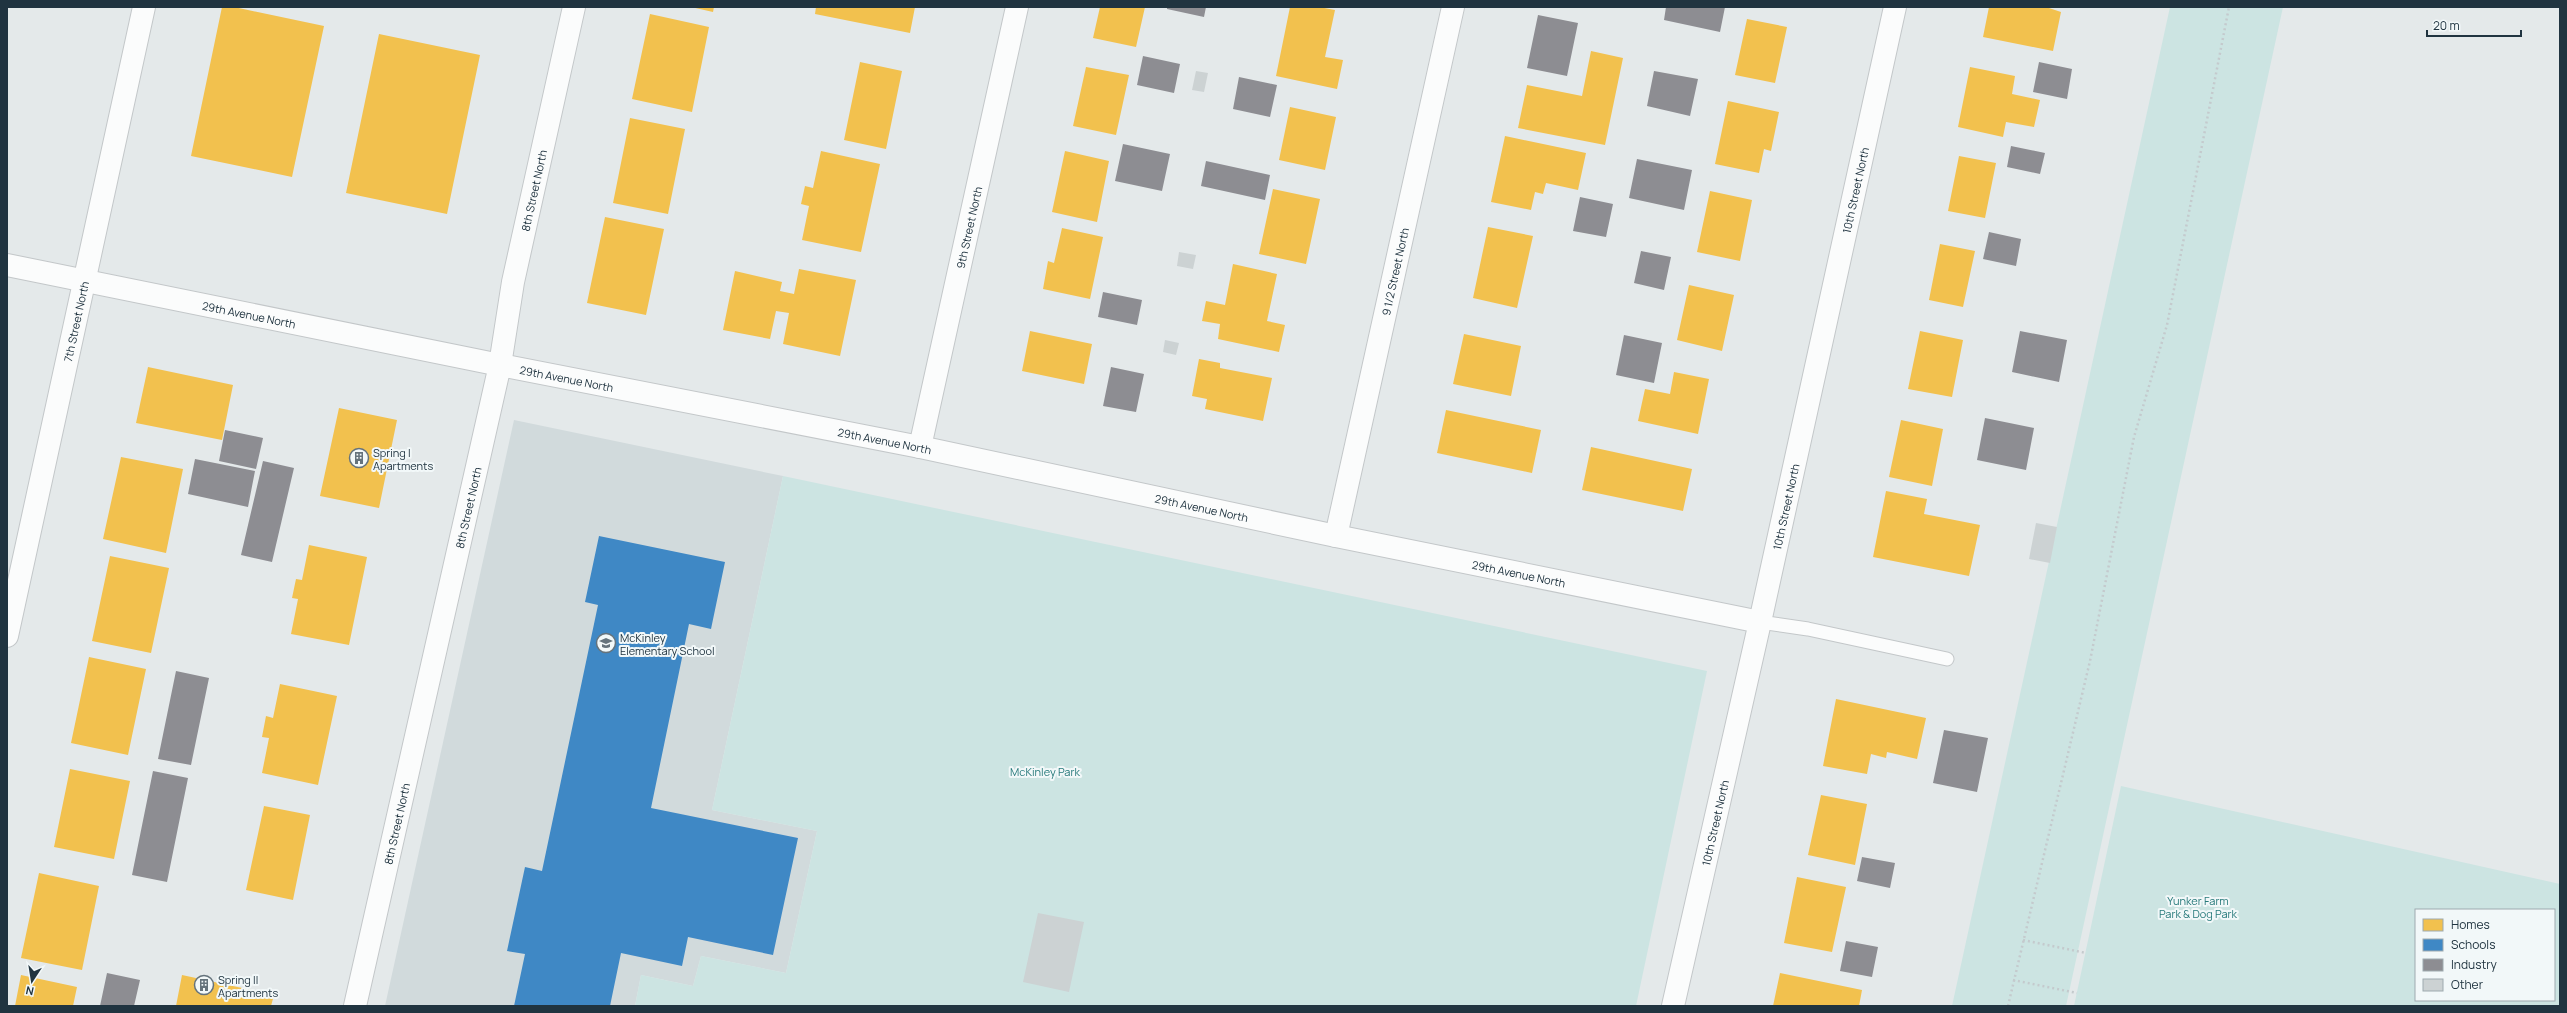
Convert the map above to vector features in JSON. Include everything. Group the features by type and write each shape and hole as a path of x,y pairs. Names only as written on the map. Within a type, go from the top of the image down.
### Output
{"street":[{"name":"7th Street North","path":"7,636 144,7"},
{"name":"8th Street North","path":"355,1006 500,365 513,282 574,7"},
{"name":"9th Street North","path":"920,447 1017,7"},
{"name":"9 1/2 Street North","path":"1336,536 1453,7"},
{"name":"10th Street North","path":"1673,1006 1760,622 1895,7"},
{"name":"29th Avenue North","path":"7,265 500,365 920,447 1336,536 1760,622"}],"lane":[{"path":"1760,622 1808,629 1947,659"}],"path":[{"path":"2008,1006 2090,661 2134,437 2167,325 2229,7"},
{"path":"2023,940 2086,953"},
{"path":"2013,980 2077,994"}],"shaded area":[{"name":"McKinley Elementary School","path":"514,420 783,476 712,810 817,831 786,973 701,956 693,986 641,975 635,1006 385,1006"}],"green space":[{"path":"2170,7 2283,7 2066,1006 1952,1006"},
{"name":"McKinley Park","path":"783,476 1707,671 1636,1006 635,1006 641,975 693,986 701,956 786,973 817,831 712,810"},
{"name":"Yunker Farm Park & Dog Park","path":"2121,786 2560,884 2560,1006 2074,1006"}],"building: Homes":[{"path":"222,7 234,7 324,26 292,177 191,156"},
{"path":"691,7 714,7 713,12"},
{"path":"816,7 915,7 910,33 815,14"},
{"path":"1100,7 1145,7 1136,47 1093,38"},
{"path":"1290,7 1319,7 1335,10 1325,57 1343,60 1337,89 1276,76"},
{"path":"1989,7 2046,7 2061,12 2053,51 1983,37"},
{"path":"650,14 709,27 692,112 632,99"},
{"path":"1747,19 1787,27 1775,83 1735,75"},
{"path":"379,34 480,55 447,214 346,193"},
{"path":"1591,51 1623,58 1605,145 1518,128 1527,85 1582,96"},
{"path":"860,62 902,71 886,149 844,140"},
{"path":"1086,67 1129,75 1116,135 1073,126"},
{"path":"1970,67 2015,76 2012,94 2040,100 2034,127 2006,122 2003,137 1958,127"},
{"path":"1728,101 1779,112 1771,151 1764,149 1759,173 1715,164"},
{"path":"1290,107 1336,117 1325,170 1279,160"},
{"path":"630,118 685,129 668,214 613,203"},
{"path":"1505,136 1586,153 1578,190 1546,183 1543,194 1535,192 1531,210 1491,202"},
{"path":"821,151 880,164 861,252 802,240 809,206 801,204 805,186 813,188"},
{"path":"1065,151 1109,161 1097,222 1052,212"},
{"path":"1959,156 1996,163 1985,218 1948,211"},
{"path":"1273,189 1320,199 1306,264 1259,254"},
{"path":"1710,191 1752,200 1740,261 1697,252"},
{"path":"605,217 664,229 646,315 587,303"},
{"path":"1488,227 1533,236 1517,308 1473,298"},
{"path":"1062,228 1103,237 1090,299 1043,289 1048,261 1054,263"},
{"path":"1940,244 1975,251 1963,307 1929,300"},
{"path":"1233,264 1277,274 1267,321 1285,325 1279,352 1218,339 1220,324 1202,321 1206,301 1225,305"},
{"path":"799,269 856,280 840,356 783,344 789,313 776,311 770,339 723,330 735,271 782,282 780,291 794,294"},
{"path":"1689,285 1734,295 1722,351 1677,340"},
{"path":"1030,331 1092,344 1084,384 1022,371"},
{"path":"1920,331 1963,340 1952,397 1908,389"},
{"path":"1464,334 1521,346 1511,396 1453,384"},
{"path":"1199,359 1220,363 1220,368 1272,378 1263,421 1205,409 1207,399 1192,396"},
{"path":"148,367 233,385 222,440 136,423"},
{"path":"1674,372 1709,379 1698,434 1638,421 1645,389 1670,394"},
{"name":"Spring I Apartments","path":"339,408 397,420 379,508 320,496"},
{"path":"1446,410 1541,430 1532,473 1437,453"},
{"path":"1901,420 1943,429 1932,486 1889,477"},
{"path":"1591,447 1692,469 1683,511 1582,490"},
{"path":"121,457 183,469 166,553 103,539"},
{"path":"1886,491 1927,499 1924,514 1980,525 1969,576 1873,557"},
{"path":"309,545 367,557 349,645 291,634 298,599 292,598 296,579 302,580"},
{"path":"110,556 169,568 151,653 92,641"},
{"path":"89,657 146,669 128,755 71,743"},
{"path":"280,684 337,696 318,785 262,773 269,738 262,737 266,716 273,718"},
{"path":"1836,699 1926,718 1917,759 1887,752 1886,758 1871,754 1867,774 1823,766"},
{"path":"70,769 130,781 114,859 54,847"},
{"path":"1821,795 1867,804 1855,865 1808,855"},
{"path":"264,806 310,815 293,900 246,890"},
{"path":"39,873 99,886 82,970 21,958"},
{"path":"1797,877 1846,887 1832,952 1784,943"},
{"path":"1780,973 1862,990 1859,1006 1773,1006"},
{"path":"21,975 77,987 73,1006 15,1006"},
{"name":"Spring II Apartments","path":"182,975 274,995 271,1006 176,1006"}],"building: Schools":[{"path":"599,536 725,562 711,629 689,624 651,808 798,838 773,955 688,937 682,966 621,953 610,1006 514,1006 525,954 507,951 525,867 542,871 598,605 585,602"}],"building: Industry":[{"path":"1167,7 1206,7 1204,17 1167,9"},
{"path":"1666,7 1725,7 1720,32 1664,20"},
{"path":"1538,15 1578,23 1567,76 1527,68"},
{"path":"1143,56 1180,64 1174,93 1137,85"},
{"path":"2039,62 2072,69 2067,99 2033,92"},
{"path":"1654,71 1698,79 1690,116 1647,106"},
{"path":"1239,77 1277,85 1270,117 1233,109"},
{"path":"1123,144 1170,154 1162,191 1115,181"},
{"path":"2011,146 2045,153 2040,174 2007,167"},
{"path":"1637,159 1692,170 1684,210 1629,198"},
{"path":"1206,161 1270,175 1265,200 1201,186"},
{"path":"1580,197 1613,204 1606,237 1573,231"},
{"path":"1989,232 2021,239 2016,266 1983,259"},
{"path":"1641,251 1671,257 1664,290 1634,283"},
{"path":"1103,292 1142,300 1137,325 1098,317"},
{"path":"2020,331 2067,340 2059,382 2012,372"},
{"path":"1624,335 1662,343 1654,383 1616,375"},
{"path":"1111,367 1144,374 1136,412 1103,406"},
{"path":"1985,418 2034,428 2026,470 1977,460"},
{"path":"225,430 263,438 256,469 219,461"},
{"path":"195,459 255,471 248,507 188,494"},
{"path":"263,461 294,468 272,562 241,555"},
{"path":"176,671 209,678 191,765 158,759"},
{"path":"1944,730 1988,738 1977,792 1933,783"},
{"path":"153,771 188,778 167,882 132,875"},
{"path":"1862,857 1895,863 1890,888 1857,881"},
{"path":"1846,941 1878,947 1872,977 1840,971"},
{"path":"107,973 140,980 134,1006 100,1006"}],"building: Other":[{"path":"1196,71 1208,73 1204,92 1192,90"},
{"path":"1179,252 1196,255 1193,269 1177,266"},
{"path":"1165,340 1179,343 1176,355 1163,352"},
{"path":"2036,523 2057,527 2050,563 2029,559"},
{"path":"1038,913 1084,922 1069,992 1023,982"}],"place":[{"name":"Spring I Apartments","path":"359,458"},
{"name":"McKinley Elementary School","path":"606,643"},
{"name":"Spring II Apartments","path":"204,985"}]}
